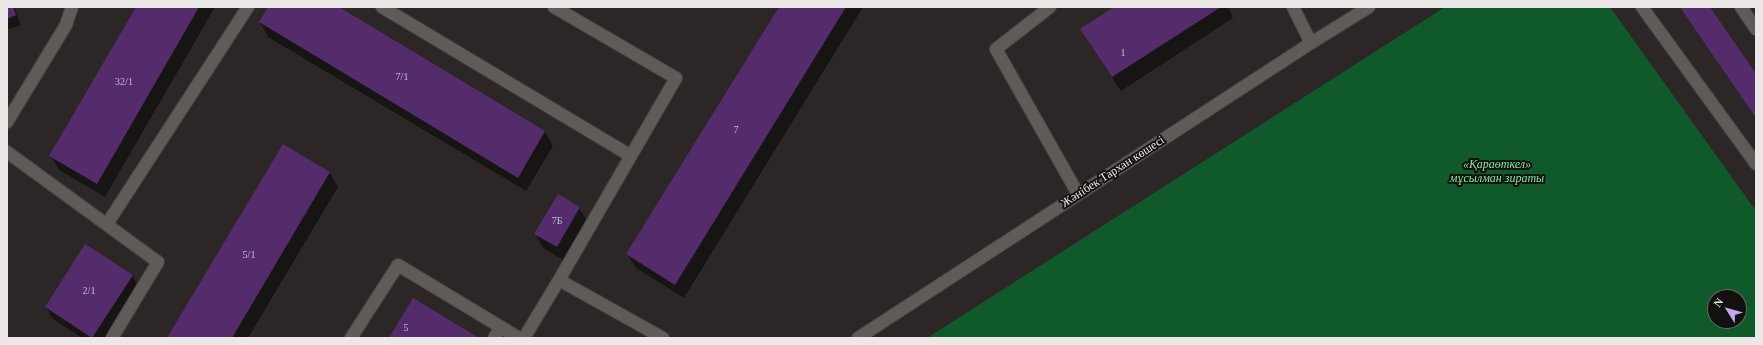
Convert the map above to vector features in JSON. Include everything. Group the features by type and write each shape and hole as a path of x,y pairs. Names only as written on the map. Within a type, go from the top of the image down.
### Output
{"street":[{"path":"7,122 66,25 72,7"},
{"path":"107,224 248,7"},
{"path":"382,7 631,156"},
{"path":"524,338 676,78 554,7"},
{"path":"1050,7 996,48 1078,194"},
{"path":"1293,7 1311,43"},
{"name":"Жәнібек Тархан көшесі","path":"858,338 1311,43 1369,7"},
{"path":"1642,7 1756,164"},
{"path":"1741,7 1756,29"},
{"path":"7,152 158,262 112,338"},
{"path":"351,338 398,265 519,338"},
{"path":"559,280 663,338"},
{"path":"494,338 501,327"}],"green space":[{"name":"«Қараөткел» мұсылман зираты","path":"1445,7 1610,7 1756,211 1756,338 927,338"}],"building":[{"path":"7,7 13,7 16,15 7,19"},
{"path":"136,7 199,7 97,184 49,156"},
{"path":"268,7 339,7 545,131 518,178 259,22"},
{"path":"779,7 846,7 675,285 626,254"},
{"path":"1114,7 1221,7 1112,77 1080,29"},
{"path":"1680,7 1710,7 1756,74 1756,118"},
{"path":"283,144 330,172 232,338 167,338"},
{"path":"558,194 580,207 557,247 534,234"},
{"path":"85,244 133,275 92,338 45,307"},
{"path":"413,298 479,338 389,338"}]}
